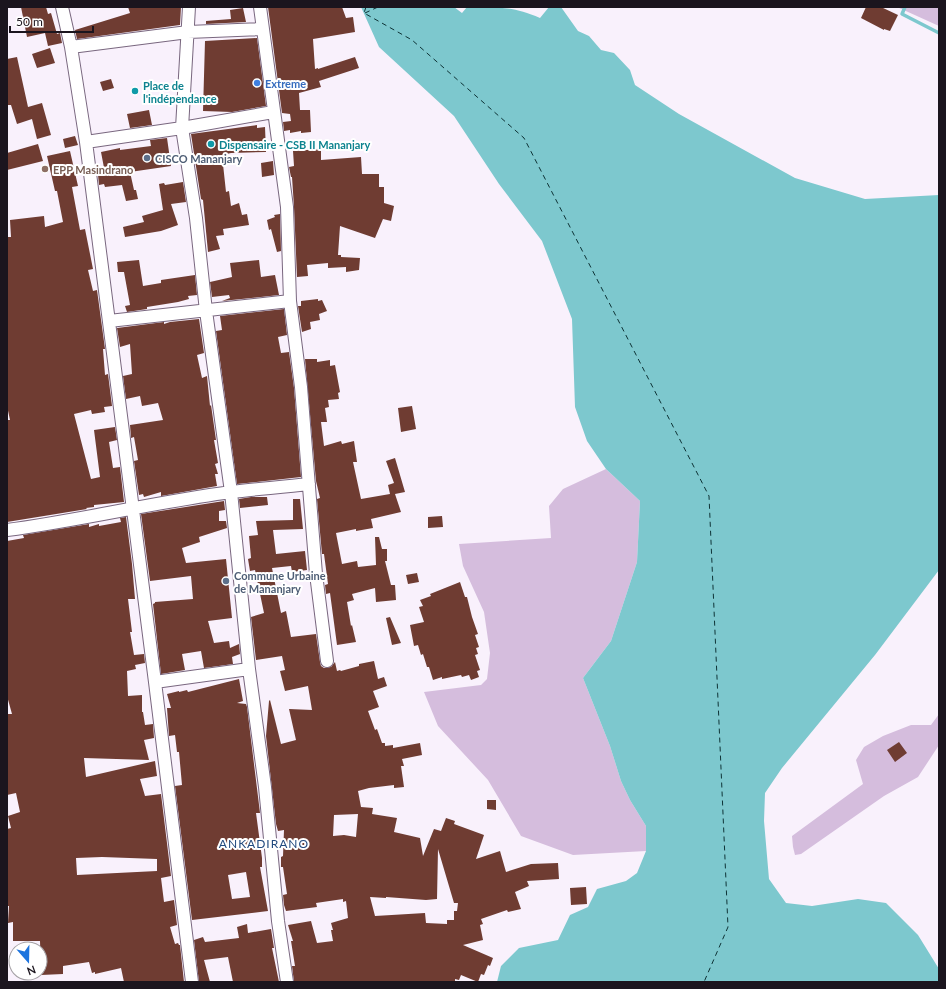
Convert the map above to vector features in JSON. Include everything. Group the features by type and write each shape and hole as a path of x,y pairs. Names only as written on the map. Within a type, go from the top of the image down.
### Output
{"street":[{"path":"62,7 86,142 192,982"},
{"path":"189,7 182,128 196,218 206,311 231,492 249,669 265,787 278,921 287,982"},
{"path":"260,7 287,207 290,301 301,387 316,574 327,660"},
{"path":"70,47 188,32 262,29"},
{"path":"86,142 182,128 273,112"},
{"path":"109,321 290,301"},
{"path":"7,530 68,521 231,492 309,484"},
{"path":"155,682 249,669"}],"shaded area":[{"path":"897,7 939,7 939,26"},
{"path":"606,469 640,501 637,562 611,641 583,678 610,746 621,781 630,800 646,826 646,851 573,855 521,836 488,780 438,726 424,692 481,685 487,679 490,653 484,612 463,566 459,544 551,538 549,506 563,489"},
{"path":"939,714 939,745 918,777 884,796 801,854 795,855 792,836 863,784 856,760 864,747 883,736 911,725 931,725"}],"water":[{"path":"361,7 454,7 462,13 467,7 495,7 521,11 540,18 549,7 561,7 578,31 589,36 601,50 614,53 630,70 635,85 679,114 795,178 865,199 939,195 939,570 875,655 782,768 765,793 764,821 769,879 786,903 812,906 858,899 886,903 918,935 939,969 939,982 497,982 501,966 519,948 558,940 570,915 588,907 597,889 626,881 637,873 646,851 646,826 630,800 621,781 610,746 583,678 611,641 637,562 640,501 606,469 587,441 575,407 572,319 542,241 499,184 454,116 379,47"}],"building":[{"path":"21,7 46,7 48,14 51,13 57,34 60,33 62,43 48,46 45,33 27,37"},
{"path":"128,7 181,7 180,25 77,39 75,30 130,13"},
{"path":"268,7 342,7 346,18 353,17 355,32 313,39 315,69 355,57 359,68 319,81 321,87 299,93 300,110 310,110 311,132 301,133 301,131 290,133 290,130 284,131 283,122 291,121 290,114 282,113"},
{"path":"866,7 881,7 898,15 890,31 884,30 861,18"},
{"path":"243,8 246,22 206,24 206,21 231,19 230,10"},
{"path":"257,38 266,106 232,112 203,111 205,41"},
{"path":"50,48 55,63 37,68 32,54"},
{"path":"17,57 28,107 42,103 51,135 37,139 32,119 17,124 11,105 7,105 7,59"},
{"path":"111,79 114,88 103,91 100,82"},
{"path":"149,110 152,125 130,128 127,114"},
{"path":"257,125 257,128 265,127 266,152 231,153 222,155 226,192 229,191 231,206 239,203 242,215 247,214 249,225 223,229 224,235 216,236 220,249 208,252 203,200 201,199 191,134"},
{"path":"75,136 78,145 65,148 63,139"},
{"path":"167,138 171,166 130,172 134,190 136,190 138,199 126,201 122,185 105,187 104,184 99,185 98,175 105,173 101,152 120,148 120,150 151,146 150,140"},
{"path":"38,144 43,161 7,170 7,153"},
{"path":"321,149 321,160 361,157 362,174 379,174 379,187 384,187 384,203 394,206 391,221 383,219 375,238 340,226 338,255 341,255 341,257 360,258 359,270 346,272 346,267 328,268 328,263 307,265 308,276 297,277 292,177 289,167 294,166 293,151"},
{"path":"70,151 78,186 72,187 80,230 85,229 93,269 88,270 93,291 97,290 105,349 103,349 105,375 108,374 112,406 104,407 105,412 92,414 91,410 74,414 91,479 100,477 94,430 115,427 117,440 109,442 113,468 120,467 124,502 94,505 94,507 86,508 87,509 7,522 7,420 10,420 7,406 7,237 11,237 10,220 44,216 45,227 63,222 57,191 55,191 47,156"},
{"path":"273,161 274,175 262,177 261,163"},
{"path":"183,182 186,202 171,204 178,225 161,231 125,237 123,227 144,222 142,216 163,210 159,184 164,183 165,185"},
{"path":"280,214 281,251 277,252 267,220 275,217 274,215"},
{"path":"139,260 143,286 161,283 161,280 195,275 197,295 188,296 189,299 178,302 127,312 125,306 130,305 124,272 118,272 117,262"},
{"path":"259,260 261,277 275,275 279,295 222,301 230,298 229,295 212,297 210,282 232,277 230,263"},
{"path":"318,299 318,301 322,300 327,311 319,314 320,320 310,322 311,329 302,332 298,306 301,306 301,301"},
{"path":"284,309 287,335 278,337 281,353 289,352 294,388 301,477 237,484 216,331 222,330 220,316"},
{"path":"199,319 204,353 197,355 202,378 207,376 210,406 211,405 216,440 214,440 218,463 215,464 218,474 215,474 217,486 161,496 161,492 144,497 143,494 139,495 134,461 138,460 134,437 131,438 130,425 163,420 158,403 142,406 140,396 126,399 123,376 132,374 130,344 120,347 117,328"},
{"path":"305,359 317,359 317,362 330,360 330,366 335,365 340,392 338,393 339,399 328,400 329,407 325,408 327,422 321,422 324,446 341,441 342,444 354,441 357,462 353,462 361,499 390,494 388,485 394,483 386,461 395,458 405,492 395,494 401,512 371,519 373,528 356,531 356,529 336,533 342,564 357,561 358,567 376,565 375,537 379,537 382,549 387,549 387,561 385,561 391,585 395,585 396,600 376,602 375,588 352,594 354,600 347,602 351,626 352,625 356,642 337,645 330,593 326,594 325,585 328,584 324,554 322,554 317,499 320,498 316,481"},
{"path":"412,406 416,429 401,432 398,408"},
{"path":"267,497 268,505 240,508 239,499"},
{"path":"293,499 300,499 303,529 273,530 276,554 305,551 307,570 292,572 291,566 272,568 281,613 286,611 291,637 316,634 320,662 321,666 324,668 331,667 335,662 337,671 341,671 359,666 359,664 374,661 378,679 384,677 387,686 373,691 379,707 368,711 375,730 377,729 382,743 385,743 385,746 393,745 393,748 420,743 422,755 402,759 404,766 401,766 404,787 394,788 394,785 358,791 361,807 373,808 372,814 397,818 394,832 420,838 423,856 434,829 441,831 446,818 455,821 454,824 484,835 476,859 500,851 506,872 531,864 558,863 559,879 527,881 529,886 515,892 521,909 508,912 507,910 481,919 483,924 480,925 483,940 463,945 493,958 484,975 481,974 478,982 461,975 459,980 455,979 455,982 294,982 292,966 295,966 291,941 293,941 288,925 311,921 317,943 333,941 331,930 333,930 331,923 348,918 346,901 343,902 343,899 316,903 317,907 286,911 284,905 283,895 287,894 283,867 281,867 281,857 283,856 284,830 278,831 276,824 266,736 269,701 270,700 281,744 296,740 289,709 312,710 308,686 285,691 280,671 285,670 282,656 256,660 251,617 264,613 255,570 250,571 248,559 251,558 249,536 258,535 256,521 293,520","holes":["358,814 356,837 344,835 333,836 334,815","438,849 454,903 458,903 457,911 454,911 454,920 447,920 447,924 426,923 425,913 375,916 370,897 426,900 437,899"]},
{"path":"224,501 225,510 219,511 219,521 226,521 227,528 199,537 200,542 182,548 186,563 226,559 232,618 208,621 214,643 229,641 230,648 239,644 240,654 232,657 233,664 204,668 201,651 182,654 185,670 161,674 153,604 155,602 193,599 191,576 150,581 141,514"},
{"path":"442,516 443,527 428,528 428,517"},
{"path":"126,517 135,599 128,599 132,632 130,632 134,655 144,654 145,663 135,665 136,669 127,671 128,696 142,695 142,712 145,725 153,724 154,738 144,740 149,760 84,758 86,777 155,761 157,776 140,779 145,796 161,794 171,876 161,878 164,902 174,900 177,925 170,927 175,944 178,943 180,945 184,982 124,982 121,968 95,974 95,972 92,973 89,962 63,966 63,974 48,975 48,941 13,941 13,922 8,923 7,829 11,828 8,816 20,812 16,793 7,795 7,714 12,714 7,696 7,541 24,538 23,535 89,524 89,527 99,524 99,526 121,522 120,518","holes":["102,857 157,859 157,871 77,875 76,858"]},
{"path":"417,573 419,582 408,584 406,575"},
{"path":"460,582 465,597 467,597 478,634 475,635 479,647 476,648 478,654 475,655 480,670 477,671 479,677 471,680 469,675 462,677 461,675 442,679 442,677 433,680 429,667 427,667 423,654 421,655 418,645 414,646 410,625 424,622 419,607 423,606 420,600 431,596 430,594"},
{"path":"390,617 401,643 392,645 386,618"},
{"path":"239,679 243,701 237,703 246,704 247,707 260,813 256,813 262,858 262,867 260,867 268,911 192,920 175,786 182,785 179,752 177,752 175,735 169,736 167,708 171,708 167,694 187,690 188,692","holes":["246,872 250,897 232,899 228,875"]},
{"path":"899,742 907,753 895,762 887,750"},
{"path":"487,800 496,800 496,810 487,809"},
{"path":"586,887 587,904 571,905 570,888"},
{"path":"247,924 248,933 271,929 274,948 272,948 279,982 233,982 228,957 204,960 210,982 199,982 194,940 203,937 205,942 239,938 237,927"}],"waterway":[{"path":"905,7 902,14 939,33"}],"ferry route":[{"path":"366,7 364,13 412,40 524,138 709,496 728,927 704,982"},
{"path":"365,13 378,7"}],"place":[{"name":"Extreme","path":"257,83"},
{"name":"Place de l'indépendance","path":"135,91"},
{"name":"Dispensaire - CSB II Mananjary","path":"211,144"},
{"name":"CISCO Mananjary","path":"147,158"},
{"name":"EPP Masindrano","path":"45,169"},
{"name":"Commune Urbaine de Mananjary","path":"226,581"}],"district":[{"name":"ANKADIRANO","path":"264,843"}]}
